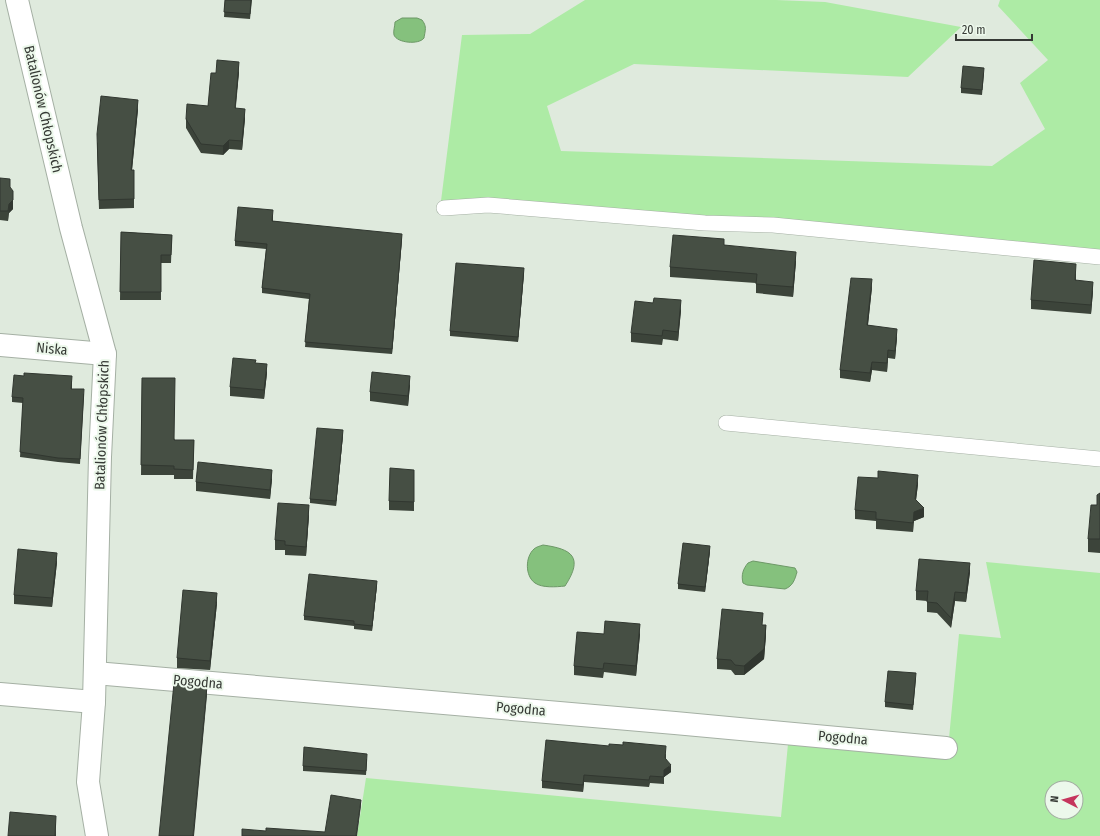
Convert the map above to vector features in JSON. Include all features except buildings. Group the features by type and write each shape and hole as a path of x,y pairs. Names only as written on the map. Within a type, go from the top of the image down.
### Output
{"street":[{"name":"Batalionów Chłopskich","path":"17,0 71,228 105,354 100,457 94,702 88,782 98,836"},
{"name":"Niska","path":"0,345 105,354"},
{"name":"Pogodna","path":"95,673 667,722 946,748"},
{"path":"0,694 94,702"}],"lane":[{"path":"444,208 488,205 705,222 773,225 1100,257"},
{"path":"726,423 1100,458"}],"shaded area":[{"path":"585,0 776,0 825,2 961,27 908,77 634,64 547,106 561,151 992,166 1045,129 1020,83 1048,60 998,6 1000,0 1100,0 1100,254 441,201 462,35 530,34"},
{"path":"402,18 417,18 422,20 425,24 424,38 418,42 408,42 396,38 394,35 395,22"},
{"path":"543,545 561,549 568,552 572,556 574,568 565,586 541,586 535,583 529,576 527,566 531,552 535,548"},
{"path":"753,561 795,568 797,572 792,584 785,589 747,585 743,583 743,572 748,563"},
{"path":"986,562 1100,573 1100,836 357,836 366,778 781,817 788,744 947,759 959,634 1001,638"}]}
